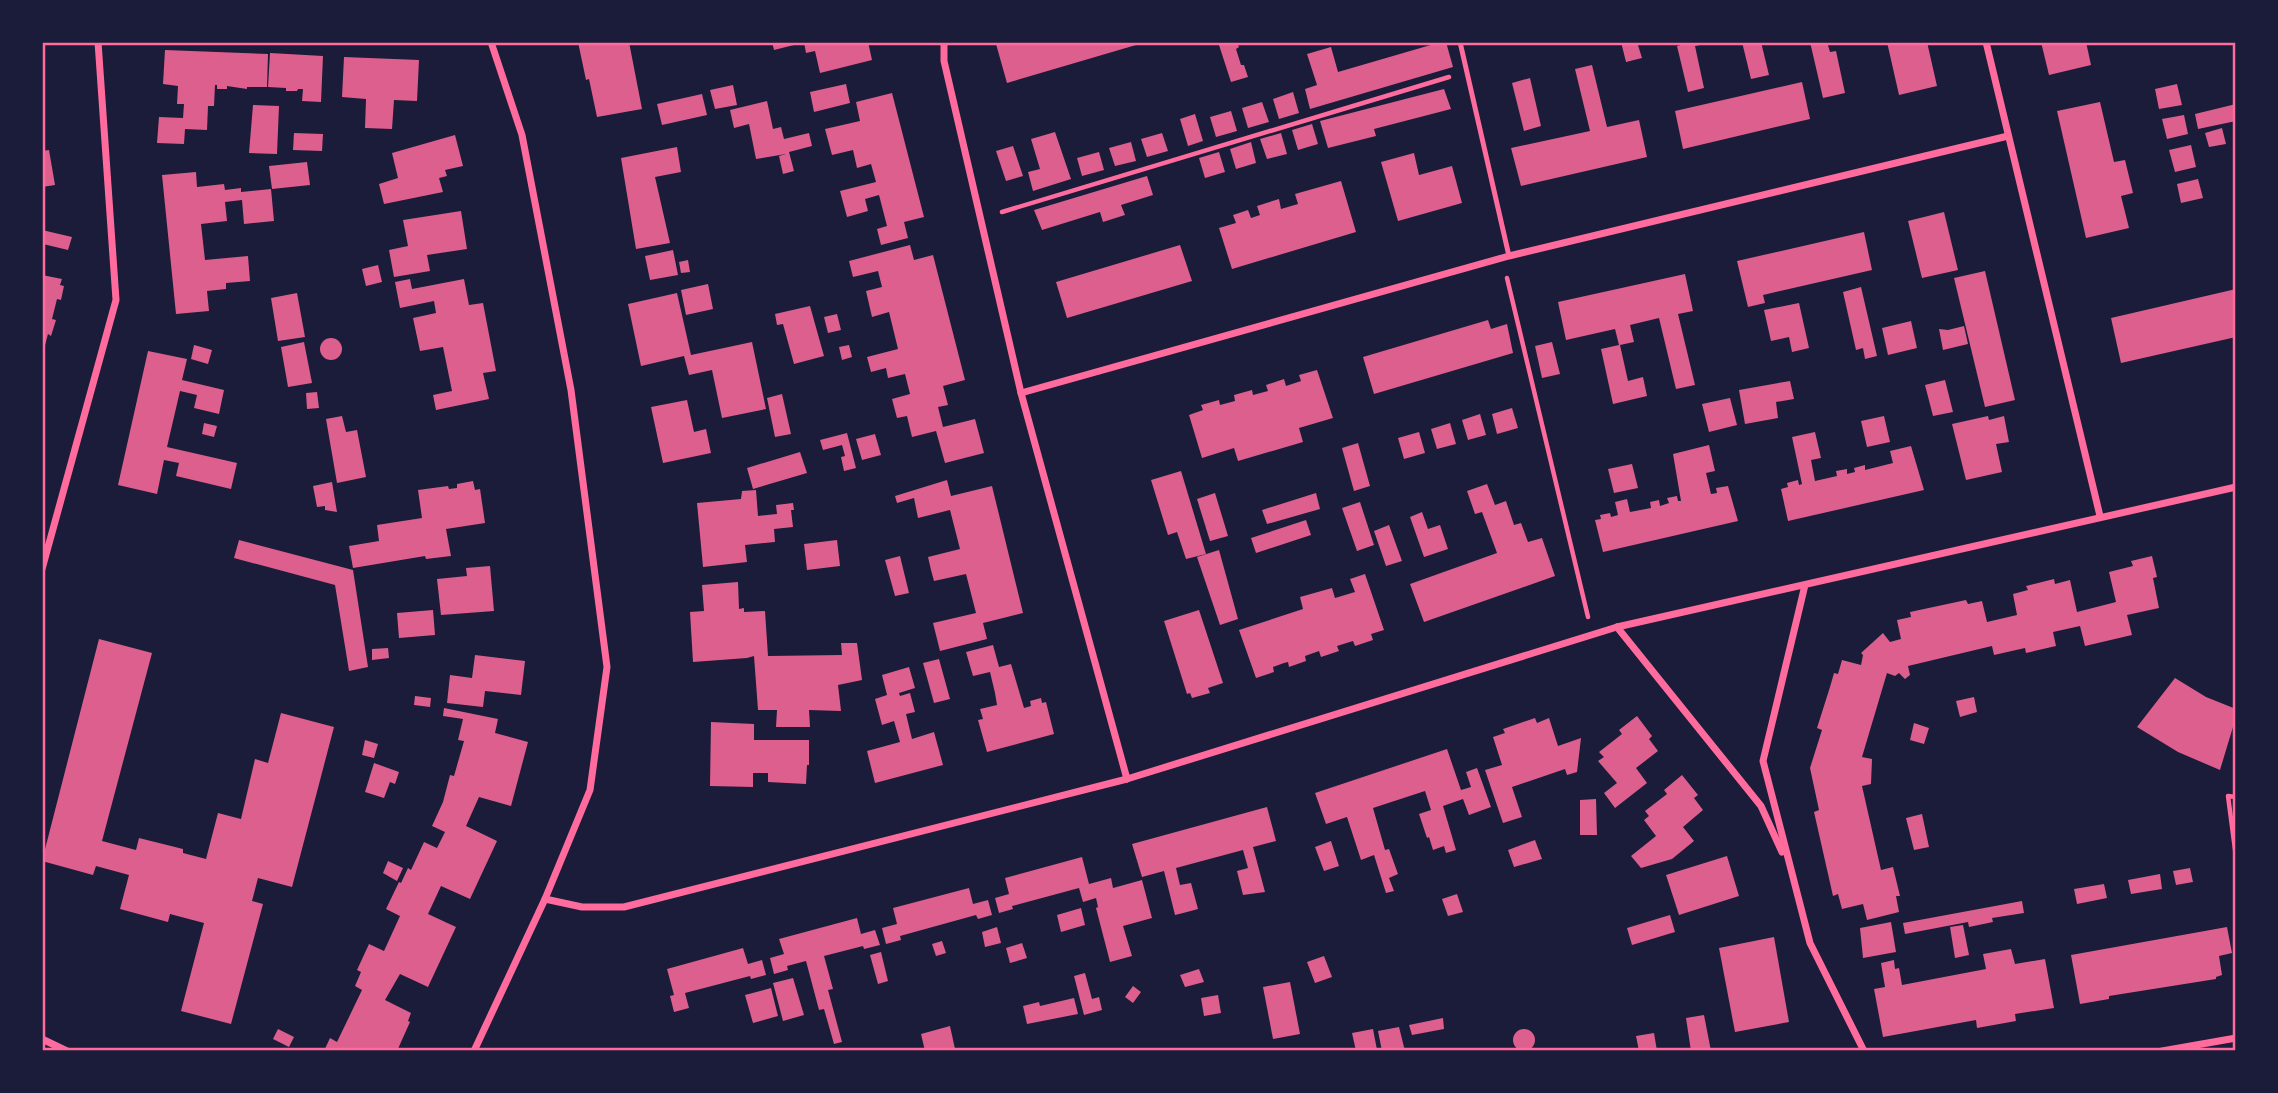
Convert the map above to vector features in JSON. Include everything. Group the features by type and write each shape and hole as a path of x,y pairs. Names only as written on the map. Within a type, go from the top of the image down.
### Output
{"street":[{"path":"42,569 116,300 98,42"},
{"path":"474,1051 545,899 590,790 607,667 571,390 522,135 491,42"},
{"path":"944,42 944,61 1021,393 1127,779"},
{"path":"1986,42 2100,516"},
{"path":"1021,393 1506,257 2008,136"},
{"path":"545,899 582,907 624,907 1127,779 1617,626 2236,487"},
{"path":"1805,585 1763,761 1810,943 1864,1051"},
{"path":"1617,626 1761,806 1790,868"},
{"path":"2162,1051 2236,1038"},
{"path":"42,1039 67,1051"}],"lane":[{"path":"1460,42 1506,257"}],"path":[{"path":"981,219 1466,71"},
{"path":"1506,257 1592,634"},
{"path":"2236,797 2228,796 2236,857"}],"building":[{"path":"578,42 629,42 642,109 597,117"},
{"path":"772,42 802,42 802,43 774,50"},
{"path":"804,42 868,42 872,60 820,73 815,51 806,53"},
{"path":"1135,42 1136,45 1007,83 996,44"},
{"path":"1237,42 1239,47 1236,49 1241,65 1244,65 1248,77 1231,82 1219,45"},
{"path":"1446,42 1453,67 1310,109 1305,89 1317,85 1307,54 1331,47 1338,72"},
{"path":"1621,42 1637,42 1642,58 1626,62"},
{"path":"1693,42 1710,43 1695,46 1704,88 1688,92 1677,46"},
{"path":"1742,42 1761,42 1769,75 1751,79"},
{"path":"1810,42 1827,42 1830,52 1836,51 1845,93 1823,98"},
{"path":"1887,42 1927,42 1937,86 1899,95"},
{"path":"2041,42 2086,42 2091,65 2049,75"},
{"path":"165,50 268,54 267,87 247,89 227,86 227,89 217,89 215,85 214,106 208,106 207,130 185,129 184,144 157,143 159,117 183,118 184,104 177,104 178,86 163,84"},
{"path":"270,53 323,56 321,102 302,101 303,89 286,91 286,88 268,87"},
{"path":"344,57 419,60 417,101 394,100 392,129 365,128 366,99 342,97"},
{"path":"1592,65 1607,127 1639,120 1647,157 1521,186 1511,148 1590,131 1575,69"},
{"path":"1530,78 1541,126 1524,131 1512,83"},
{"path":"1802,82 1810,119 1683,149 1675,111"},
{"path":"846,84 850,103 814,112 810,92"},
{"path":"2177,84 2182,105 2159,109 2155,89"},
{"path":"733,85 737,105 715,109 710,90"},
{"path":"1444,89 1451,109 1374,129 1376,136 1328,148 1320,121"},
{"path":"1293,92 1299,113 1279,119 1273,99"},
{"path":"892,93 924,217 904,222 908,238 881,245 877,229 887,226 879,195 865,199 868,211 847,217 840,191 876,182 871,164 857,168 853,150 832,155 825,129 860,121 856,102"},
{"path":"702,94 707,115 662,125 657,104"},
{"path":"767,101 773,129 781,127 784,139 809,133 812,146 789,152 794,171 783,174 779,156 786,154 756,159 749,124 734,128 730,110"},
{"path":"1262,102 1269,122 1248,128 1242,108"},
{"path":"2100,102 2114,162 2125,160 2133,193 2121,196 2129,228 2086,238 2057,111"},
{"path":"2236,104 2236,121 2198,129 2195,114"},
{"path":"253,105 279,106 277,154 249,153"},
{"path":"1231,111 1237,131 1216,137 1210,117"},
{"path":"1195,114 1203,141 1188,146 1180,119"},
{"path":"2184,115 2188,134 2167,139 2162,119"},
{"path":"1312,124 1318,144 1298,150 1292,130"},
{"path":"2222,128 2226,144 2209,147 2205,133"},
{"path":"1055,132 1071,179 1033,191 1028,172 1040,169 1031,139"},
{"path":"294,133 323,134 322,151 293,150"},
{"path":"1162,133 1168,151 1147,157 1141,139"},
{"path":"1281,133 1287,154 1267,159 1260,139"},
{"path":"455,135 463,166 445,170 447,176 439,178 443,192 384,204 379,184 398,178 392,153"},
{"path":"1131,142 1136,161 1115,166 1109,148"},
{"path":"1251,142 1256,163 1236,169 1230,149"},
{"path":"2191,145 2196,167 2175,172 2169,150"},
{"path":"1013,146 1023,176 1006,181 996,151"},
{"path":"677,147 681,172 655,177 670,243 636,249 621,158"},
{"path":"49,150 55,185 42,187 42,151"},
{"path":"1099,152 1104,170 1082,176 1077,158"},
{"path":"1219,152 1225,172 1205,178 1199,158"},
{"path":"1414,153 1419,175 1452,166 1462,203 1398,221 1381,162"},
{"path":"307,162 310,185 272,189 269,166"},
{"path":"196,172 197,187 224,184 225,190 241,188 241,192 271,189 274,221 244,224 242,200 225,202 227,221 201,224 205,260 248,256 250,281 226,283 226,289 207,291 209,311 176,314 162,175"},
{"path":"1147,176 1153,195 1121,205 1125,215 1103,222 1100,212 1042,230 1034,210"},
{"path":"2198,179 2203,198 2181,203 2177,184"},
{"path":"1341,181 1356,232 1232,269 1219,228 1236,223 1233,215 1248,210 1251,218 1260,215 1257,206 1279,199 1281,209 1298,204 1295,194"},
{"path":"461,211 467,249 427,255 430,271 394,277 389,250 408,246 403,220"},
{"path":"1944,212 1958,270 1922,278 1908,221"},
{"path":"42,230 72,237 68,250 43,244"},
{"path":"1864,232 1872,270 1763,295 1765,303 1748,307 1737,261"},
{"path":"910,245 914,260 933,255 965,380 943,386 948,405 938,407 943,427 975,419 984,453 945,463 936,431 912,437 907,416 897,418 892,399 910,394 905,374 888,378 886,368 871,372 867,357 898,349 889,312 872,317 866,291 882,287 878,271 853,277 849,261"},
{"path":"1180,245 1192,281 1067,318 1056,282"},
{"path":"673,250 678,275 650,280 645,256"},
{"path":"688,260 690,272 681,273 679,262"},
{"path":"378,265 382,282 366,286 362,269"},
{"path":"1985,271 2015,400 1985,407 1954,278"},
{"path":"1685,274 1693,311 1678,314 1695,385 1676,389 1659,318 1630,325 1634,342 1620,345 1628,381 1643,377 1647,396 1613,404 1601,349 1619,345 1615,329 1566,340 1558,302"},
{"path":"42,275 62,279 60,285 64,286 61,300 57,299 52,319 56,320 51,336 48,334 44,349 42,349"},
{"path":"410,279 412,289 464,279 469,305 483,303 496,371 483,373 489,399 436,410 433,395 452,391 443,347 420,351 413,318 436,313 434,301 400,308 395,282"},
{"path":"708,284 713,309 686,315 681,290"},
{"path":"1861,287 1877,356 1865,359 1863,348 1856,350 1843,292"},
{"path":"2236,289 2236,337 2121,363 2111,318"},
{"path":"297,293 305,337 278,341 271,298"},
{"path":"677,293 691,355 752,342 766,409 722,418 712,370 689,375 684,356 641,366 628,304"},
{"path":"1799,303 1809,348 1792,352 1789,337 1771,341 1764,310"},
{"path":"810,306 824,356 794,364 783,324 777,325 775,314"},
{"path":"837,314 841,330 828,333 824,317"},
{"path":"1488,320 1491,329 1507,324 1513,353 1374,394 1363,357"},
{"path":"1911,321 1917,348 1888,355 1882,328"},
{"path":"1964,326 1968,344 1943,350 1939,329"},
{"path":"331,338 339,341 342,349 339,357 331,360 323,357 320,349 323,341"},
{"path":"304,342 312,383 288,387 281,347"},
{"path":"1552,342 1560,374 1542,378 1535,346"},
{"path":"194,345 212,350 208,364 191,359"},
{"path":"849,345 852,357 842,360 839,347"},
{"path":"148,351 187,359 182,380 224,390 219,414 194,408 197,395 180,391 167,447 237,463 231,489 176,476 179,463 164,460 157,494 118,485"},
{"path":"1317,370 1333,418 1299,428 1303,442 1238,461 1234,448 1202,458 1189,415 1203,410 1201,405 1219,400 1220,405 1235,401 1234,395 1252,390 1253,395 1268,391 1266,385 1284,379 1286,386 1301,381 1299,375"},
{"path":"1945,380 1953,412 1933,416 1925,385"},
{"path":"1790,381 1794,399 1776,402 1778,418 1745,424 1739,390"},
{"path":"317,392 319,408 307,409 306,393"},
{"path":"782,394 791,434 775,437 767,398"},
{"path":"1730,398 1737,425 1709,432 1702,404"},
{"path":"687,400 694,432 706,429 711,453 663,463 651,407"},
{"path":"1512,408 1518,428 1497,434 1492,414"},
{"path":"1480,414 1486,435 1468,440 1462,420"},
{"path":"342,416 346,432 357,430 366,477 337,483 326,419"},
{"path":"1884,416 1890,442 1867,447 1861,421"},
{"path":"1988,416 1989,420 2004,416 2009,442 1996,444 2002,472 1966,480 1952,424"},
{"path":"204,423 217,426 214,437 202,434"},
{"path":"1450,423 1456,444 1437,449 1431,429"},
{"path":"1419,432 1425,453 1404,459 1398,438"},
{"path":"1815,432 1821,458 1811,460 1815,481 1837,476 1836,471 1847,469 1847,474 1855,472 1854,468 1865,465 1865,470 1893,463 1890,451 1911,446 1924,490 1788,521 1781,489 1788,487 1787,483 1798,480 1799,485 1802,484 1792,437"},
{"path":"847,433 856,468 844,471 841,457 845,456 842,445 823,450 820,440"},
{"path":"875,434 881,455 862,460 856,439"},
{"path":"1358,443 1370,486 1354,491 1342,448"},
{"path":"1709,445 1715,471 1706,473 1711,494 1717,493 1716,488 1728,486 1738,521 1603,552 1595,520 1601,519 1600,515 1618,515 1615,502 1627,499 1630,512 1651,508 1650,502 1659,500 1660,506 1669,503 1667,498 1677,496 1678,501 1681,501 1673,454"},
{"path":"800,452 807,473 753,489 747,468"},
{"path":"1632,464 1638,488 1614,493 1608,469"},
{"path":"1181,471 1206,554 1186,559 1177,532 1168,535 1151,480"},
{"path":"947,480 951,496 992,486 1023,613 983,623 987,639 940,651 933,623 976,613 966,574 934,581 931,570 928,557 960,549 950,510 918,518 914,498 897,503 895,496"},
{"path":"473,481 475,490 480,489 485,523 446,529 451,556 426,559 425,556 353,568 349,546 379,541 377,525 422,518 418,490 448,486 449,489 457,488 457,484"},
{"path":"332,482 337,512 325,510 325,506 317,507 313,486"},
{"path":"1487,484 1495,505 1506,501 1514,525 1521,523 1528,542 1542,538 1555,576 1424,622 1410,584 1497,553 1482,512 1475,514 1467,491"},
{"path":"756,490 758,516 777,514 776,505 793,503 793,527 774,529 775,542 745,545 747,562 703,567 697,503 741,499 742,491"},
{"path":"1215,493 1228,536 1210,541 1197,499"},
{"path":"1316,493 1320,509 1267,524 1262,510"},
{"path":"1360,502 1374,545 1357,551 1342,508"},
{"path":"1422,512 1428,529 1440,525 1448,549 1424,557 1410,517"},
{"path":"1306,520 1311,535 1256,553 1251,538"},
{"path":"1389,525 1402,561 1386,566 1374,531"},
{"path":"239,540 353,570 368,667 349,671 335,585 234,558"},
{"path":"837,540 840,566 807,570 804,544"},
{"path":"1219,550 1238,619 1220,625 1197,557"},
{"path":"900,556 909,593 895,596 885,560"},
{"path":"2152,556 2157,577 2153,578 2159,608 2127,615 2132,635 2085,646 2080,626 2053,632 2056,646 2026,653 2025,648 1994,655 1992,646 1908,666 1910,675 1905,679 1899,673 1895,676 1887,673 1862,757 1872,759 1871,784 1862,786 1881,870 1893,867 1900,896 1896,896 1899,912 1867,920 1863,904 1842,909 1838,894 1833,896 1814,812 1819,810 1810,768 1822,730 1817,728 1834,673 1838,674 1842,660 1861,665 1861,653 1883,633 1890,642 1901,639 1897,620 1911,617 1910,612 1966,600 1968,604 1982,601 1987,622 2017,615 2013,594 2028,590 2026,586 2054,579 2055,584 2070,580 2077,612 2116,602 2109,572 2133,566 2131,561"},
{"path":"490,566 494,611 441,615 437,579 467,576 466,568"},
{"path":"1365,574 1384,630 1371,634 1373,640 1355,646 1353,641 1337,646 1339,651 1321,657 1319,651 1305,656 1306,661 1289,667 1288,662 1284,663 1273,667 1274,672 1256,678 1239,630 1303,609 1300,597 1332,588 1335,598 1355,592 1350,579"},
{"path":"738,582 739,609 744,608 744,612 765,611 768,656 842,655 841,643 857,643 862,680 838,685 841,711 809,710 810,727 776,727 777,710 758,710 754,656 693,662 690,612 704,611 702,585"},
{"path":"433,610 435,635 399,638 397,613"},
{"path":"1199,610 1223,683 1208,688 1210,693 1192,698 1190,693 1187,694 1164,621"},
{"path":"99,639 152,653 102,841 136,850 139,838 183,849 183,853 206,859 218,813 241,819 255,759 268,763 281,713 334,727 292,887 258,878 252,901 263,904 231,1024 181,1011 204,923 170,914 168,922 120,909 129,875 96,866 93,875 42,861"},
{"path":"993,645 999,667 1011,664 1024,708 1031,706 1030,701 1041,698 1042,703 1046,702 1054,734 987,752 978,720 983,719 980,709 997,705 995,693 990,672 973,676 966,652"},
{"path":"388,648 389,658 372,660 372,649"},
{"path":"475,655 525,661 521,695 485,691 483,707 447,703 450,675 472,678"},
{"path":"939,659 950,699 934,703 923,663"},
{"path":"909,667 915,688 899,693 900,696 910,693 915,712 906,714 912,739 934,732 943,765 875,783 867,751 900,742 894,721 882,725 875,699 887,695 882,675"},
{"path":"2175,678 2206,697 2236,709 2220,770 2178,752 2137,727"},
{"path":"415,696 431,698 430,707 414,705"},
{"path":"1974,697 1977,712 1960,717 1956,701"},
{"path":"444,708 498,719 495,733 528,742 511,806 479,797 466,826 497,841 470,899 441,886 428,914 456,927 428,987 400,974 385,1000 411,1013 410,1022 397,1051 324,1051 330,1038 337,1042 362,990 355,986 361,972 357,970 369,944 384,951 400,916 386,909 399,882 401,883 408,868 411,870 424,842 437,848 445,832 432,826 443,802 450,775 454,776 464,741 458,740 463,719 443,716"},
{"path":"1637,716 1652,736 1649,739 1658,751 1636,768 1647,783 1615,808 1604,793 1617,783 1598,761 1604,757 1599,752 1622,734 1619,730"},
{"path":"1535,718 1537,723 1549,718 1558,746 1581,738 1577,772 1567,775 1565,769 1512,787 1522,817 1503,823 1485,770 1502,765 1493,737 1505,733 1503,729"},
{"path":"711,722 754,724 754,740 809,740 806,784 768,782 768,773 753,773 753,787 710,786"},
{"path":"1914,723 1929,728 1924,744 1910,740"},
{"path":"365,740 378,744 374,758 362,755"},
{"path":"1447,749 1461,790 1471,787 1466,772 1477,768 1491,807 1469,815 1463,799 1443,806 1456,850 1446,853 1444,846 1433,850 1429,837 1427,838 1419,814 1431,810 1425,791 1373,808 1385,850 1389,849 1398,874 1389,878 1394,891 1386,893 1374,855 1361,860 1347,817 1326,824 1315,793"},
{"path":"374,763 399,772 395,784 390,782 384,798 365,792"},
{"path":"1682,775 1698,795 1694,798 1703,810 1683,827 1694,841 1672,859 1641,868 1631,856 1656,836 1644,820 1649,816 1645,811 1667,794 1664,790"},
{"path":"1596,799 1597,835 1580,835 1580,800"},
{"path":"1267,807 1276,841 1253,847 1265,892 1243,895 1237,871 1248,868 1243,850 1176,868 1180,885 1191,883 1198,909 1187,912 1175,915 1164,871 1142,877 1132,844"},
{"path":"1922,814 1929,847 1914,850 1906,818"},
{"path":"1535,840 1542,859 1514,867 1508,850"},
{"path":"1331,841 1339,866 1324,871 1315,847"},
{"path":"1727,856 1739,896 1679,915 1666,875"},
{"path":"1082,857 1089,884 1111,878 1113,888 1142,880 1152,918 1123,926 1132,956 1110,962 1096,908 1096,898 1083,902 1079,888 1012,906 1013,909 999,913 995,898 1009,894 1005,878"},
{"path":"388,861 403,868 397,881 383,873"},
{"path":"2190,868 2193,882 2176,885 2173,871"},
{"path":"2160,874 2162,889 2131,894 2128,880"},
{"path":"2104,884 2107,898 2077,904 2074,889"},
{"path":"969,888 973,904 988,900 992,915 978,919 976,915 900,936 901,940 886,944 882,928 897,924 893,908"},
{"path":"1457,894 1463,912 1448,916 1442,899"},
{"path":"2022,901 2024,913 1992,918 1993,922 1969,927 1968,922 1905,934 1903,923"},
{"path":"1081,908 1085,925 1061,932 1057,915"},
{"path":"1670,915 1675,932 1632,945 1627,928"},
{"path":"857,918 861,934 875,930 880,945 864,949 863,946 824,956 833,989 828,990 842,1042 834,1044 824,1009 819,1010 806,961 787,966 788,970 774,974 770,958 784,954 779,939"},
{"path":"1891,922 1896,952 1863,958 1860,928"},
{"path":"1963,925 1969,955 1955,958 1950,927"},
{"path":"997,927 1001,943 985,947 982,932"},
{"path":"2227,927 2232,953 2219,956 2222,975 2216,979 2109,996 2109,999 2080,1004 2071,955"},
{"path":"1774,937 1789,1022 1735,1032 1719,948"},
{"path":"942,941 946,953 936,956 932,944"},
{"path":"1022,943 1027,958 1010,963 1006,948"},
{"path":"743,948 748,964 762,960 766,975 751,979 750,976 685,993 689,1008 674,1012 670,996 674,995 667,969"},
{"path":"2011,949 2015,964 2045,959 2054,1008 2015,1014 2016,1021 1977,1028 1976,1020 1883,1037 1874,989 1885,987 1881,963 1894,960 1895,969 1899,968 1902,985 1986,969 1983,954"},
{"path":"881,952 888,981 878,984 870,955"},
{"path":"1324,956 1332,977 1315,983 1307,962"},
{"path":"1199,969 1204,982 1185,987 1180,975"},
{"path":"1085,973 1092,999 1099,997 1102,1010 1084,1015 1074,976"},
{"path":"793,978 804,1015 783,1021 773,983"},
{"path":"1290,982 1300,1034 1273,1039 1263,987"},
{"path":"1133,986 1141,992 1133,1003 1125,997"},
{"path":"771,988 778,1016 753,1023 745,995"},
{"path":"1218,995 1221,1013 1204,1016 1201,998"},
{"path":"1074,998 1078,1014 1027,1024 1023,1006 1039,1002 1040,1006"},
{"path":"1704,1015 1711,1051 1691,1051 1686,1018"},
{"path":"1443,1018 1444,1029 1412,1035 1409,1025"},
{"path":"950,1026 955,1049 925,1051 921,1034"},
{"path":"1399,1027 1405,1051 1382,1051 1378,1031"},
{"path":"278,1029 294,1037 289,1047 273,1039"},
{"path":"1373,1029 1377,1050 1356,1051 1352,1033"},
{"path":"1520,1029 1528,1029 1535,1036 1535,1044 1528,1051 1520,1051 1513,1044 1513,1036"},
{"path":"1654,1033 1657,1051 1639,1051 1636,1036"}]}
